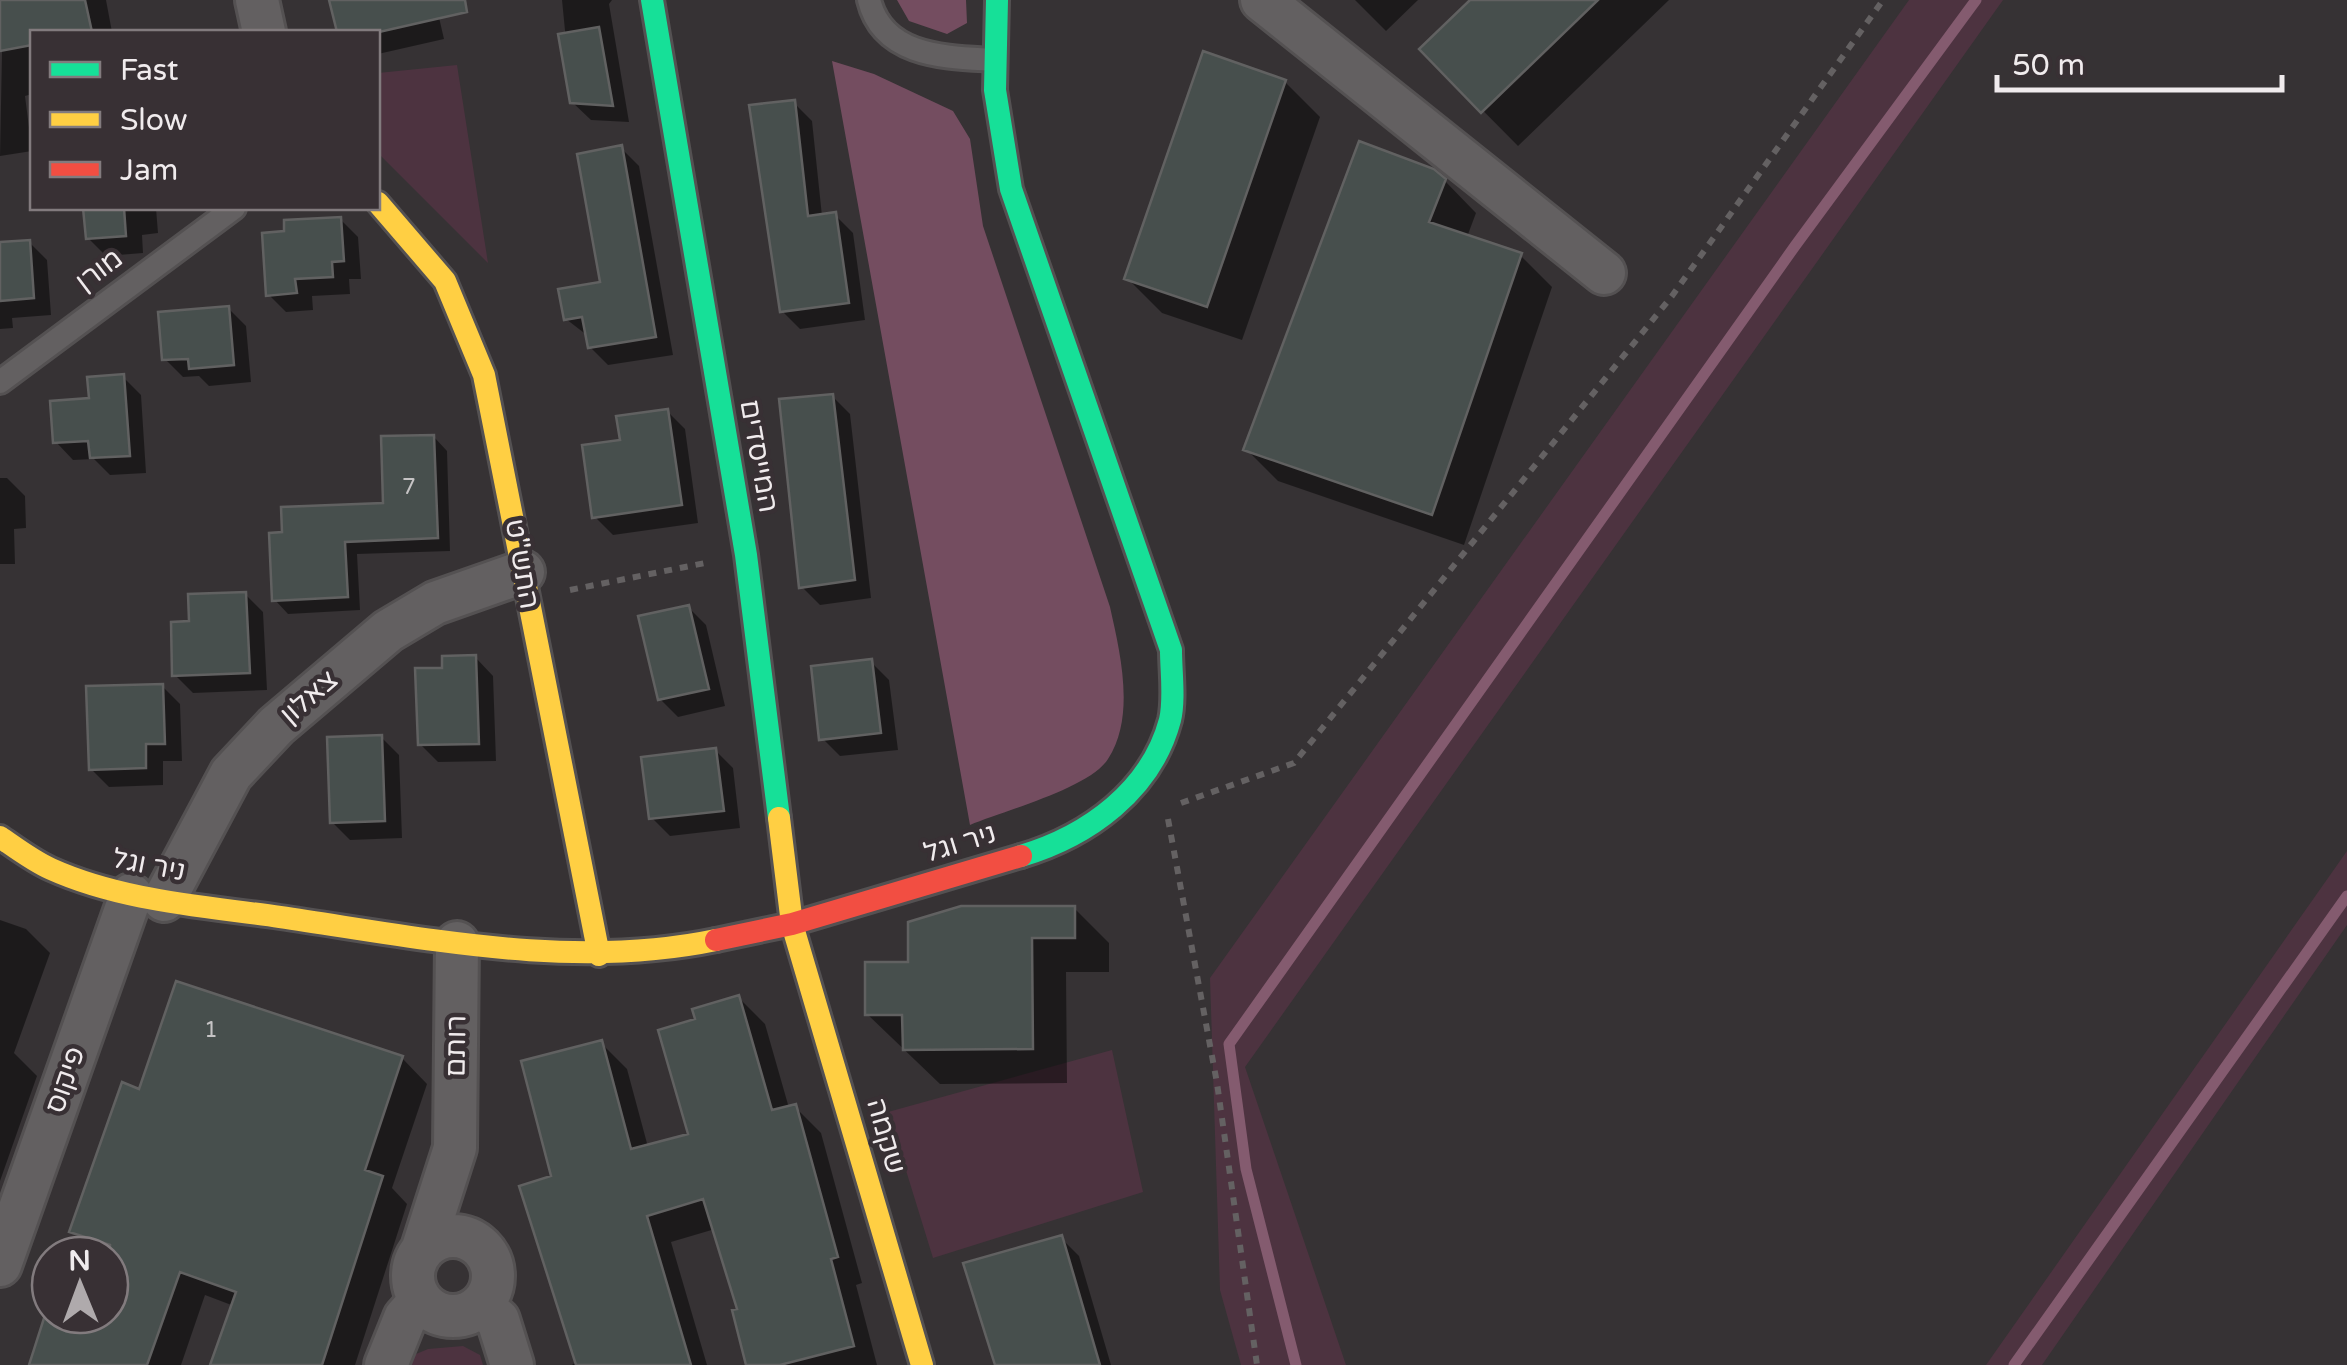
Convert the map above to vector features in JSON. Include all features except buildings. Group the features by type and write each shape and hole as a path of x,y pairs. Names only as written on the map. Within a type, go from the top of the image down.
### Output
{"street":[{"path":"257,0 264,30"},
{"name":"המייסדים","path":"652,0 746,555 792,924"},
{"path":"1262,0 1604,274"},
{"name":"ניר וגל","path":"0,837 50,869 147,897 457,943 600,955 654,953 792,924 1048,848 1085,829 1140,782 1158,754 1171,716 1171,650 1011,189 995,60 996,6"},
{"name":"התש\"ט","path":"380,205 446,277 466,314 493,414 600,955"},
{"name":"צאלון","path":"147,897 231,774 276,726 388,631 435,603 526,585"},
{"name":"פיקוס","path":"0,1265 147,897"},
{"name":"שקמה","path":"792,924 922,1365"},
{"name":"רותם","path":"457,943 455,1148 470,1210 488,1256"},
{"name":"רותם","path":"422,1251 455,1148"},
{"path":"456,1236 470,1239 488,1256 493,1283 481,1306 456,1317 430,1310 420,1300 412,1276 422,1251 432,1242 456,1236"},
{"path":"386,1365 405,1318 420,1300"},
{"path":"481,1306 498,1320 512,1365"}],"lane":[{"path":"869,0 886,31 905,47 930,56 995,60"},
{"name":"מורן","path":"0,382 231,210"}],"path":[{"path":"1257,1365 1217,1083 1166,808 1294,764 1672,296 1882,0"},
{"path":"526,585 746,555"}],"shaded area":[{"path":"897,0 966,0 967,23 947,34 909,21"},
{"path":"1909,0 2003,0 1245,1067 1346,1365 1241,1365 1220,1290 1210,978"},
{"path":"832,61 874,74 953,111 970,139 983,226 1110,607 1118,644 1124,704 1117,742 1108,759 1098,770 1065,789 970,825"},
{"path":"457,65 488,263 380,155 380,73"},
{"path":"2347,851 2347,925 2042,1365 1986,1365"},
{"path":"1112,1050 1143,1192 933,1258 888,1112"},
{"path":"463,1346 480,1355 483,1365 406,1365 409,1357 428,1349"}],"waterway":[{"path":"1296,1365 1246,1169 1229,1044 1795,246 1976,0"},
{"path":"2014,1365 2347,896"}],"traffic: fast":[{"path":"652,0 746,555 779,818"},
{"path":"997,0 995,90 1011,189 1171,650 1172,685 1170,720 1161,745 1132,789 1093,823 1021,856"}],"traffic: slow":[{"path":"380,205 445,281 484,375 599,955"},
{"path":"779,818 792,924 922,1365"},
{"path":"0,837 44,866 106,888 164,901 389,934 498,948 607,952 716,940"}],"traffic: jam":[{"path":"716,940 792,924 1021,856"}]}
